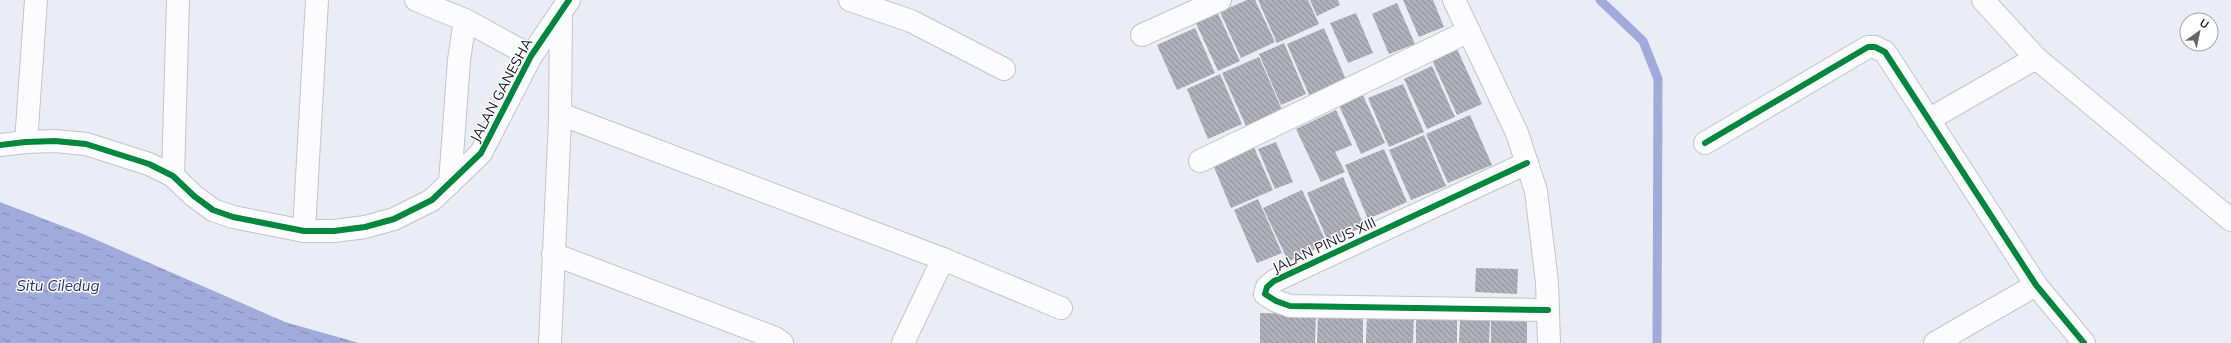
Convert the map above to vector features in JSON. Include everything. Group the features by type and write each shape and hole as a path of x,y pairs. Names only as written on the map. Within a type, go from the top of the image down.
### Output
{"street":[{"path":"26,142 36,0"},
{"path":"173,176 178,0"},
{"path":"304,231 317,0"},
{"path":"416,0 465,20 531,56"},
{"path":"850,0 911,21 1004,69"},
{"path":"1142,35 1220,0"},
{"path":"1454,0 1517,133 1536,190 1547,282 1549,343"},
{"path":"1984,0 2036,58 2231,220"},
{"path":"550,343 565,6"},
{"name":"JALAN GANESHA","path":"0,145 55,141 86,144 149,164 173,176 194,196 213,210 233,217 304,231 334,231 365,227 394,219 432,200 481,153 531,56 565,6"},
{"path":"450,183 459,60 465,20"},
{"path":"1200,161 1470,31"},
{"path":"1705,143 1868,47 1875,47 1885,52 2036,285 2084,343"},
{"path":"1928,120 2036,58"},
{"path":"560,114 943,259 1061,308"},
{"name":"JALAN PINUS XIII","path":"1528,163 1274,281 1267,287 1265,294 1276,301 1290,306 1548,310"},
{"path":"554,254 775,338 782,343"},
{"path":"903,343 943,259"},
{"path":"1935,343 2036,285"}],"water":[{"name":"Situ Ciledug","path":"0,202 83,234 285,322 359,343 0,343"}],"building":[{"path":"1247,0 1255,0 1275,42 1241,58 1220,12"},
{"path":"1258,0 1308,0 1319,24 1277,43"},
{"path":"1310,0 1338,0 1340,5 1317,16"},
{"path":"1403,0 1433,0 1444,27 1419,37"},
{"path":"1397,3 1415,44 1389,54 1372,14"},
{"path":"1215,7 1240,61 1218,71 1193,17"},
{"path":"1356,13 1373,53 1348,63 1330,23"},
{"path":"1195,28 1215,73 1177,90 1157,45"},
{"path":"1324,28 1347,82 1310,97 1287,44"},
{"path":"1284,43 1306,94 1281,105 1259,54"},
{"path":"1457,49 1482,104 1457,115 1432,60"},
{"path":"1259,57 1283,112 1247,128 1222,73"},
{"path":"1432,66 1455,117 1427,129 1404,79"},
{"path":"1220,74 1242,124 1208,139 1187,89"},
{"path":"1403,84 1424,132 1389,147 1368,98"},
{"path":"1361,91 1385,143 1361,154 1337,101"},
{"path":"1336,110 1352,145 1335,152 1345,172 1321,182 1296,129"},
{"path":"1470,115 1492,165 1448,183 1426,134"},
{"path":"1424,135 1446,186 1411,200 1389,150"},
{"path":"1276,142 1293,182 1275,189 1258,149"},
{"path":"1252,143 1273,190 1231,208 1211,160"},
{"path":"1384,149 1407,202 1368,219 1345,165"},
{"path":"1343,177 1366,230 1330,246 1307,193"},
{"path":"1302,190 1329,248 1290,265 1263,208"},
{"path":"1258,199 1282,253 1257,263 1234,210"},
{"path":"1476,268 1518,269 1517,294 1475,292"},
{"path":"1260,313 1316,314 1315,343 1260,343"},
{"path":"1367,313 1414,314 1413,343 1366,343"},
{"path":"1318,315 1363,316 1363,343 1317,343"},
{"path":"1416,317 1457,318 1457,343 1416,343"},
{"path":"1460,319 1490,320 1489,343 1459,343"},
{"path":"1491,320 1527,321 1527,343 1491,343"}],"waterway":[{"path":"1600,0 1643,41 1658,79 1657,343"}],"cycle path":[{"path":"0,145 55,141 86,144 149,164 173,176 194,196 213,210 233,217 304,231 334,231 365,227 394,219 432,200 481,153 531,56 569,0"},
{"path":"1705,143 1868,47 1875,47 1885,52 2036,285 2084,343"},
{"path":"1527,163 1274,281 1267,287 1265,294 1276,301 1290,306 1548,310"}]}
